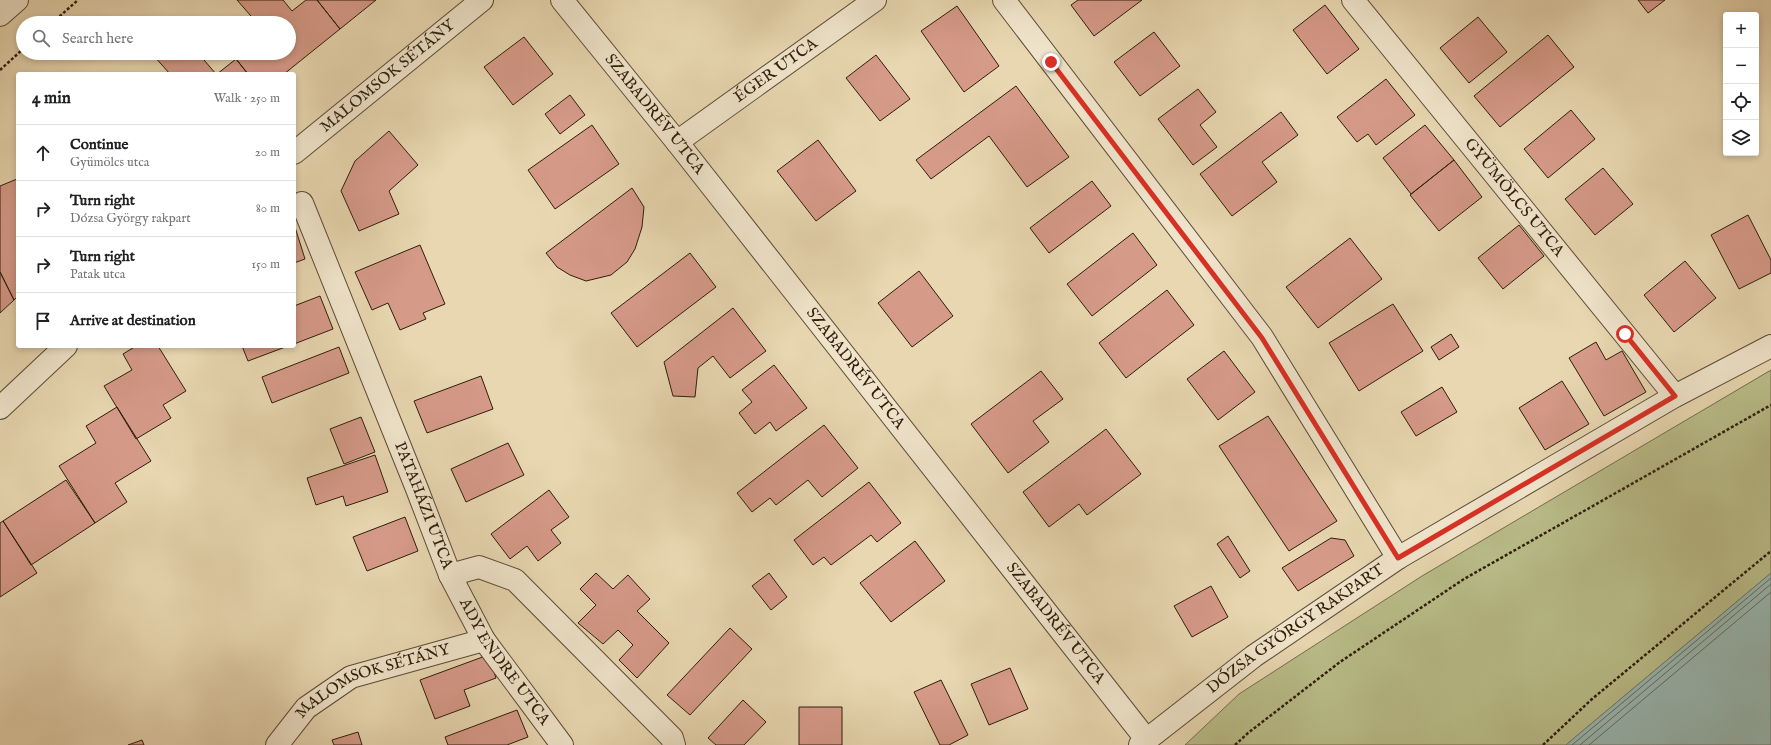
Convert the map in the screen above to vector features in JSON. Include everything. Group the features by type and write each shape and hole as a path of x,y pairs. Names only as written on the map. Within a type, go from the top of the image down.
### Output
{"street":[{"path":"0,15 17,0"},
{"name":"MALOMSOK SÉTÁNY","path":"296,151 482,0"},
{"name":"SZABADRÉV UTCA","path":"562,0 677,142 1143,742"},
{"name":"ÉGER UTCA","path":"677,142 876,0"},
{"path":"1004,0 1262,338 1398,558"},
{"name":"GYÜMÖLCS UTCA","path":"1353,0 1675,396"},
{"name":"PATAHÁZI UTCA","path":"302,203 417,489 450,576 479,567 515,580 672,738 674,745"},
{"name":"DÓZSA GYÖRGY RAKPART","path":"1143,742 1254,656 1398,558 1675,396 1771,346"},
{"path":"0,408 64,348"},
{"name":"ADY ENDRE UTCA","path":"450,576 484,640 562,745"},
{"name":"MALOMSOK SÉTÁNY","path":"277,745 306,708 351,677 484,640"}],"path":[{"path":"60,16 78,0"},
{"path":"0,70 16,55"},
{"path":"1236,745 1248,733 1340,662 1464,578 1771,405"},
{"path":"1543,745 1592,699 1771,551"}],"green space":[{"path":"1771,370 1771,573 1566,745 1185,745 1239,694 1422,576"}],"water":[{"path":"1771,573 1771,745 1566,745 1567,744"}],"building":[{"path":"237,0 283,0 292,11 306,0 317,0 340,29 286,72 246,72 237,60 296,60 296,16 251,16"},
{"path":"317,0 376,0 340,29"},
{"path":"1078,0 1142,0 1094,36 1071,5"},
{"path":"1638,0 1665,0 1648,13"},
{"path":"1325,5 1359,49 1327,74 1293,30"},
{"path":"957,6 999,66 964,92 921,31"},
{"path":"1478,17 1507,52 1469,83 1440,48"},
{"path":"1154,32 1180,66 1140,96 1114,62"},
{"path":"1548,35 1574,67 1500,127 1474,96"},
{"path":"524,37 553,74 513,105 484,67"},
{"path":"876,55 910,99 880,121 846,78"},
{"path":"157,60 204,60 214,72 168,72"},
{"path":"237,60 246,72 220,72"},
{"path":"1386,79 1415,115 1376,145 1368,134 1357,142 1337,117"},
{"path":"1016,86 1069,157 1027,187 989,136 931,179 916,160"},
{"path":"1198,89 1216,112 1200,125 1217,147 1193,165 1158,119"},
{"path":"570,95 585,115 560,134 545,114"},
{"path":"1571,110 1595,139 1548,178 1524,149"},
{"path":"1281,112 1298,135 1262,162 1277,182 1232,216 1200,174"},
{"path":"592,125 619,164 555,209 528,170"},
{"path":"1425,125 1454,160 1411,194 1383,158"},
{"path":"389,131 418,165 389,191 399,214 359,231 341,191 355,161"},
{"path":"818,140 856,191 816,221 777,171"},
{"path":"1454,160 1482,197 1439,231 1410,195"},
{"path":"1603,168 1633,204 1595,235 1565,199"},
{"path":"16,179 16,298 14,300 0,272 0,186"},
{"path":"1092,181 1111,206 1049,253 1030,228"},
{"path":"632,188 644,207 642,227 635,249 627,262 611,275 586,281 570,275 557,267 546,253"},
{"path":"1748,215 1771,260 1771,273 1739,289 1711,235"},
{"path":"1519,225 1544,256 1503,289 1478,258"},
{"path":"296,230 305,259 296,262"},
{"path":"1133,233 1157,265 1092,316 1067,284"},
{"path":"1350,238 1382,279 1318,328 1286,287"},
{"path":"420,245 445,304 423,313 426,319 400,330 388,303 372,310 355,272"},
{"path":"690,253 716,287 637,347 611,313"},
{"path":"1685,261 1716,298 1674,332 1644,295"},
{"path":"919,271 953,316 912,347 878,303"},
{"path":"0,272 14,300 0,313"},
{"path":"1167,290 1194,325 1126,378 1099,343"},
{"path":"320,296 333,329 296,343 296,305"},
{"path":"1393,304 1423,351 1359,391 1329,343"},
{"path":"733,308 766,351 730,378 713,356 698,368 695,397 673,396 664,362"},
{"path":"1451,334 1459,347 1439,360 1431,347"},
{"path":"1596,342 1606,360 1622,351 1646,392 1604,416 1569,358"},
{"path":"339,347 349,373 272,403 262,377"},
{"path":"133,348 159,348 186,391 163,405 171,418 136,439 104,386 132,370 123,354"},
{"path":"243,348 283,348 248,361"},
{"path":"1224,351 1255,392 1218,420 1187,379"},
{"path":"774,365 807,408 776,431 770,422 755,434 739,413 752,402 742,390"},
{"path":"1041,371 1063,399 1033,421 1049,442 1008,473 971,424"},
{"path":"481,376 493,409 427,433 414,401"},
{"path":"1562,381 1589,424 1545,450 1519,408"},
{"path":"1442,387 1457,412 1416,436 1401,412"},
{"path":"117,407 151,461 115,483 127,502 95,523 59,466 96,443 86,426"},
{"path":"1268,416 1337,521 1289,551 1219,446"},
{"path":"361,417 375,452 344,464 330,429"},
{"path":"824,425 858,468 822,497 808,480 776,505 770,498 752,512 737,493"},
{"path":"1106,429 1141,474 1087,515 1079,504 1049,527 1023,492"},
{"path":"508,443 524,475 466,502 451,469"},
{"path":"375,455 388,492 346,506 343,496 316,505 307,478"},
{"path":"66,480 95,523 31,565 3,521"},
{"path":"869,482 901,523 877,542 871,535 831,565 824,557 813,565 794,540"},
{"path":"549,490 569,517 551,530 561,543 538,561 527,546 510,559 491,534"},
{"path":"405,517 418,551 367,571 353,537"},
{"path":"3,521 37,573 0,597 0,523"},
{"path":"1228,536 1250,571 1240,578 1217,544"},
{"path":"1331,538 1345,540 1354,556 1298,591 1282,568"},
{"path":"915,541 945,581 891,622 860,583"},
{"path":"596,573 613,589 628,575 650,599 637,611 669,643 637,678 619,660 633,645 618,630 603,644 578,623 596,605 580,589"},
{"path":"769,573 787,597 771,610 752,586"},
{"path":"1211,586 1228,617 1192,637 1174,606"},
{"path":"730,628 752,649 690,715 667,695"},
{"path":"488,655 496,678 464,690 470,706 435,719 420,680"},
{"path":"1010,668 1028,709 989,725 971,684"},
{"path":"941,680 968,735 949,745 940,745 914,692"},
{"path":"743,700 766,722 744,745 716,745 708,738"},
{"path":"799,707 842,707 842,745 799,745"},
{"path":"517,710 528,737 507,745 448,745 445,737"},
{"path":"358,732 362,745 334,745 332,740"},
{"path":"142,740 144,745 128,745"}],"route":[{"path":"1051,62 1262,338 1398,558 1675,396 1625,334"}]}
